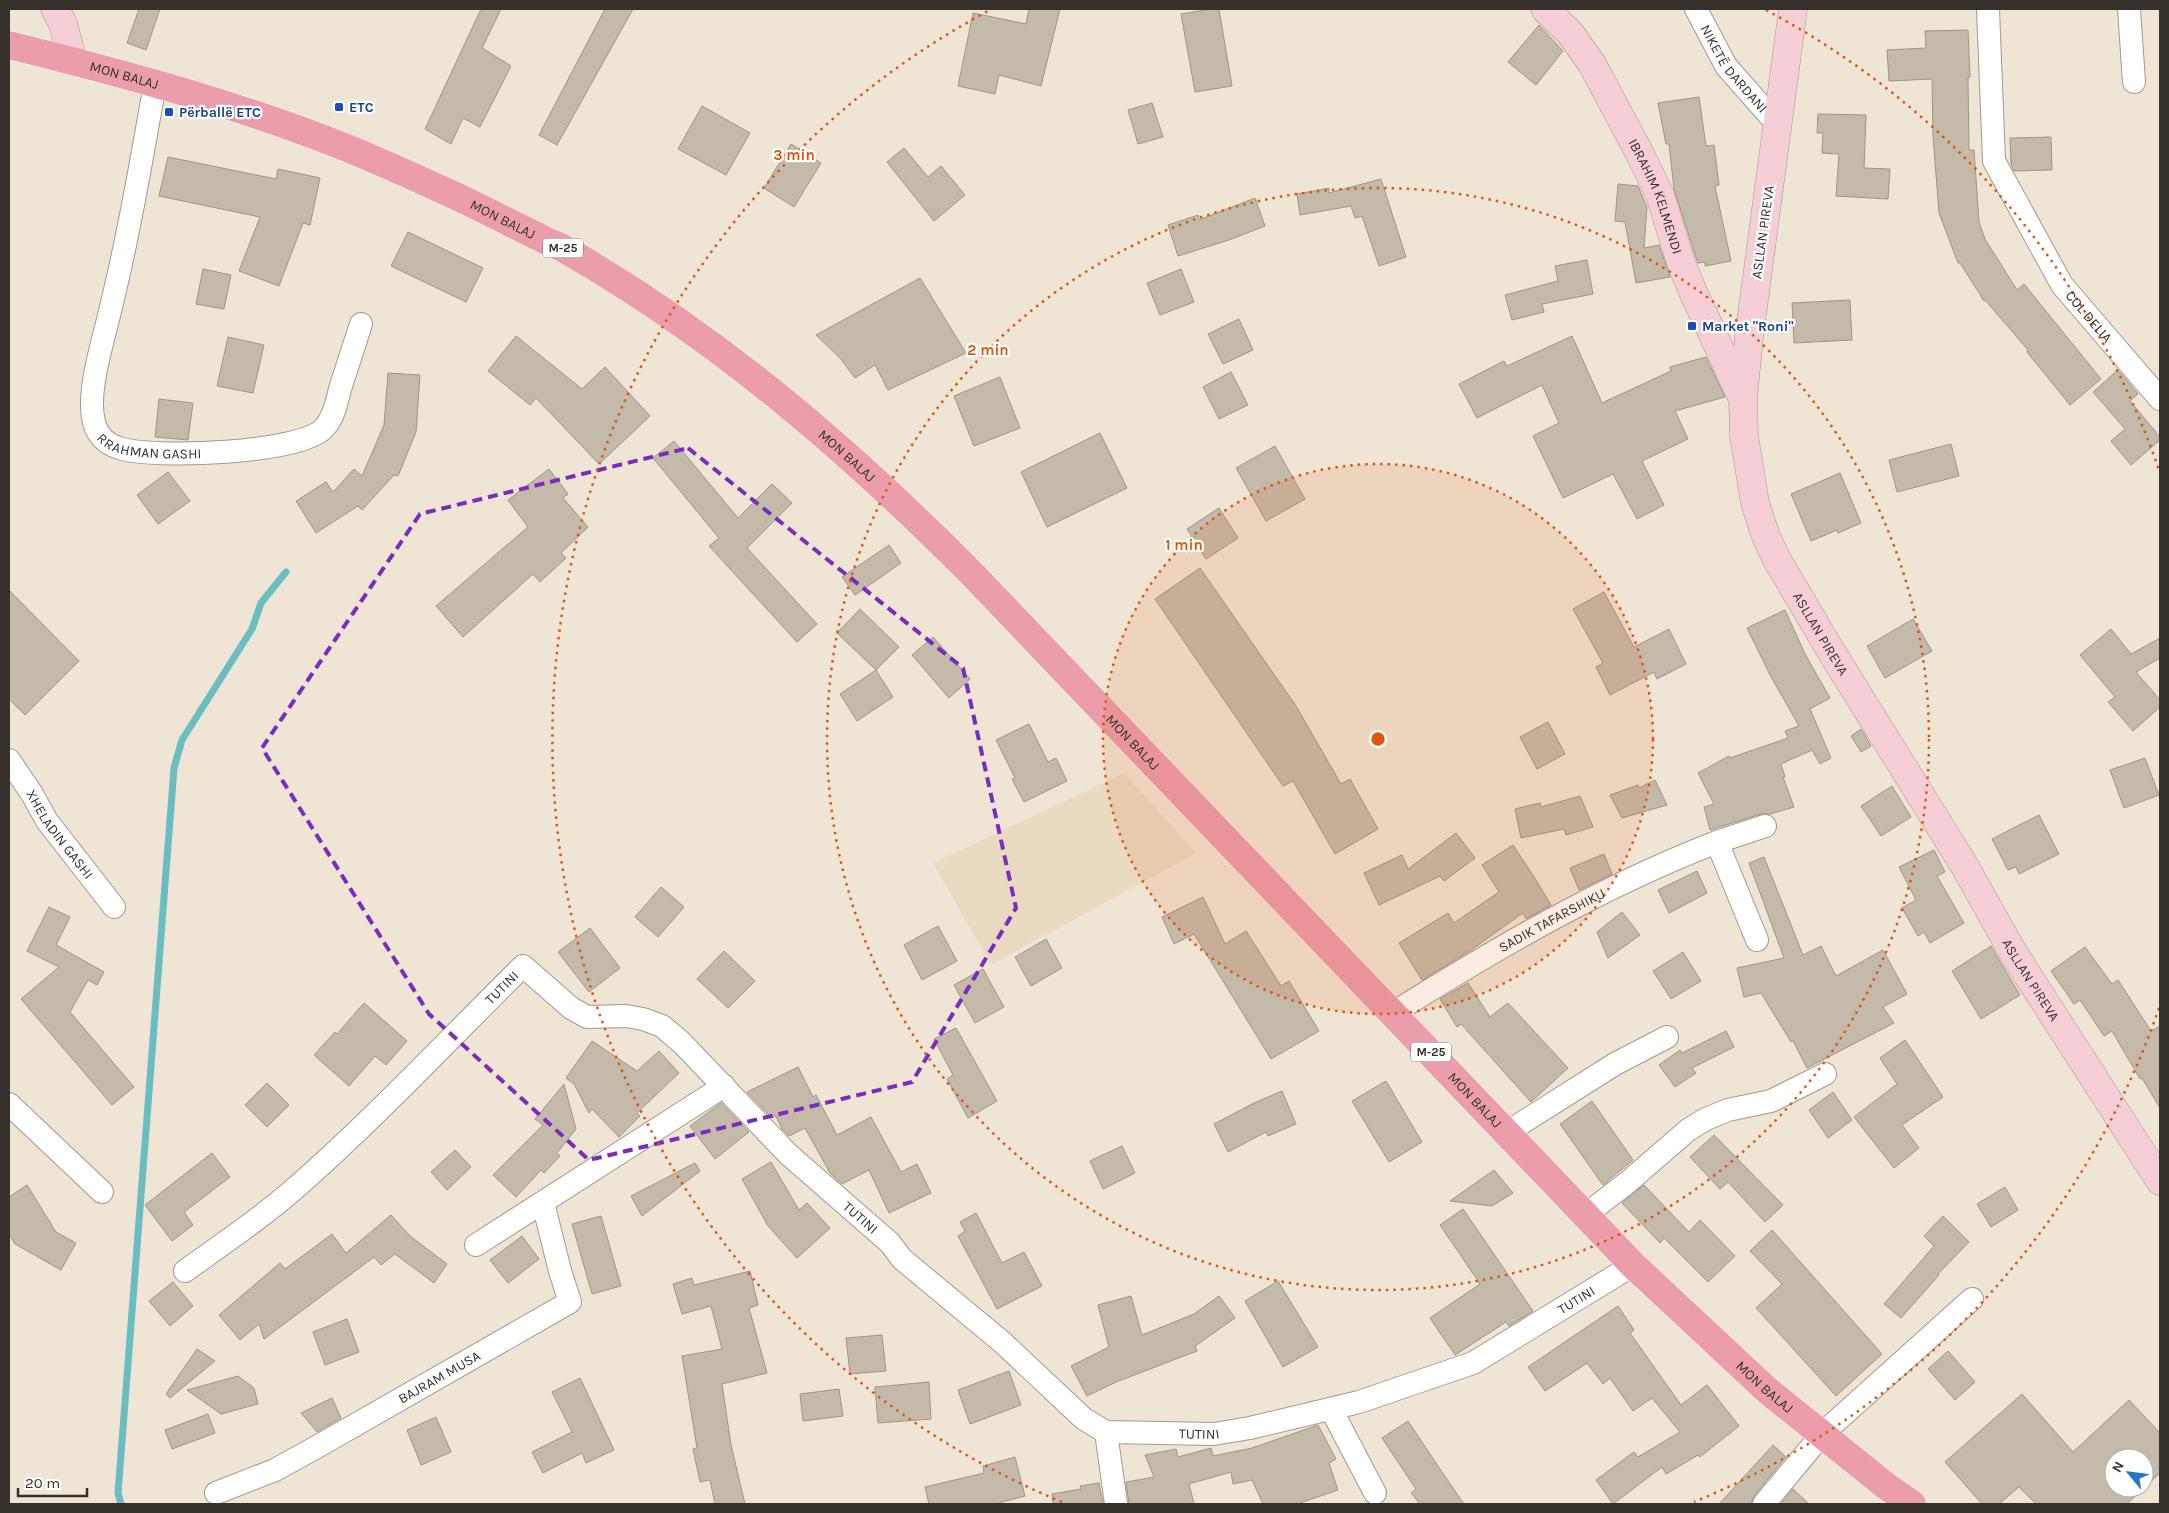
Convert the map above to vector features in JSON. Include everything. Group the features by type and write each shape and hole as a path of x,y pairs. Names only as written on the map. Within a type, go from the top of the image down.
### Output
{"main road":[{"name":"MON BALAJ","path":"9,45 73,61 223,105 341,146 490,212 564,248 604,273 673,317 763,383 824,433 910,512 1393,1013 1633,1266 1768,1391 1823,1433 1886,1486 1912,1504"}],"street":[{"path":"55,9 63,24 73,61"},
{"name":"IBRAHIM KELMENDI","path":"1545,9 1570,33 1592,64 1637,148 1660,195 1678,254 1693,292 1743,398"},
{"name":"NIKETË DARDANI","path":"1696,9 1726,66 1777,124"},
{"name":"ASLLAN PIREVA","path":"1793,9 1743,398 1744,436 1750,479 1763,526 1776,558 1832,653 1964,865 2014,954 2160,1182"},
{"name":"COL DELIA","path":"1988,9 1994,161 2062,285 2160,399"},
{"path":"2129,9 2134,82"},
{"name":"RRAHMAN GASHI","path":"155,85 128,230 100,349 92,395 93,420 97,433 118,448 134,452 195,453 258,450 296,442 315,435 325,428 333,414 361,324"},
{"name":"XHELADIN GASHI","path":"9,760 32,794 47,821 114,907"},
{"name":"SADIK TAFARSHIKU","path":"1393,1013 1478,960 1593,898 1676,858 1765,826"},
{"path":"1717,842 1757,940"},
{"name":"TUTINI","path":"185,1271 240,1232 300,1185 391,1098 523,966 570,1008 587,1017 626,1016 644,1019 662,1026 724,1086 788,1154 890,1243 902,1259 1002,1342 1084,1419 1106,1432 1214,1434 1250,1428 1359,1402 1473,1363 1633,1266"},
{"name":"MON BALAJ","path":"1506,1133 1616,1064 1667,1037"},
{"path":"1584,1216 1628,1182 1688,1130 1706,1119 1728,1110 1771,1101 1825,1074"},
{"path":"476,1246 724,1086"},
{"path":"9,1104 102,1192"},
{"name":"BAJRAM MUSA","path":"216,1493 275,1470 570,1302 560,1271 544,1203"},
{"path":"1764,1504 1823,1433 1972,1299"},
{"path":"1331,1409 1375,1492"},
{"path":"1106,1432 1116,1504"}],"highlighted area":[{"path":"688,448 963,668 1016,908 912,1082 589,1160 429,1014 262,748 420,514"}],"shaded area":[{"path":"1124,773 1196,853 991,965 933,863"}],"building":[{"path":"139,9 160,9 146,50 127,43"},
{"path":"481,9 501,9 482,48 511,66 480,127 463,118 451,144 425,129"},
{"path":"605,9 633,9 557,145 539,135"},
{"path":"1029,9 1060,9 1041,86 999,75 995,94 958,86 973,13 1026,24"},
{"path":"1219,9 1232,86 1195,92 1181,14"},
{"path":"1539,25 1563,51 1536,85 1508,62"},
{"path":"1968,30 1970,77 1968,77 1969,150 1974,150 1979,222 1985,239 2017,290 2024,284 2101,379 2070,405 2027,352 2028,350 1984,301 1960,263 1958,263 1939,213 1933,136 1932,79 1889,81 1887,50 1926,48 1925,31"},
{"path":"1699,97 1706,146 1714,145 1719,185 1715,186 1731,261 1705,266 1705,262 1698,263 1674,189 1669,144 1666,144 1658,103"},
{"path":"1152,103 1163,137 1138,144 1128,110"},
{"path":"702,106 750,133 726,175 678,149"},
{"path":"1818,114 1866,115 1864,168 1890,169 1888,199 1836,196 1839,154 1822,153 1823,133 1817,133"},
{"path":"2051,137 2052,170 2014,171 2011,164 2010,138"},
{"path":"791,144 821,163 794,207 764,188"},
{"path":"904,148 928,177 941,166 965,195 934,221 887,162"},
{"path":"168,157 276,179 278,169 320,178 310,225 303,223 279,286 239,271 260,217 159,196"},
{"path":"1381,179 1406,257 1379,266 1362,216 1355,218 1351,206 1300,215 1297,194 1329,188 1329,193"},
{"path":"1618,184 1638,186 1647,207 1644,248 1659,245 1670,277 1636,283 1625,222 1615,221"},
{"path":"1255,198 1265,226 1178,256 1168,225 1198,215 1199,220"},
{"path":"408,232 483,268 466,302 391,266"},
{"path":"1587,260 1593,294 1542,304 1544,312 1512,320 1505,295 1558,281 1555,266"},
{"path":"203,269 231,275 224,309 196,304"},
{"path":"1181,269 1194,302 1160,315 1147,283"},
{"path":"920,278 966,353 888,390 875,365 855,378 840,358 816,335"},
{"path":"1850,300 1852,340 1794,343 1792,303"},
{"path":"1239,319 1253,350 1223,364 1208,334"},
{"path":"516,336 582,389 605,367 650,416 599,464 536,398 530,405 488,371"},
{"path":"1572,336 1602,403 1671,371 1670,367 1706,357 1725,397 1675,411 1688,439 1642,461 1664,505 1637,519 1613,474 1563,498 1533,436 1559,423 1542,385 1477,418 1459,384 1504,361 1507,366"},
{"path":"228,337 264,345 253,393 217,386"},
{"path":"2118,370 2138,394 2130,401 2160,437 2160,440 2131,465 2111,441 2125,429 2093,392"},
{"path":"1231,372 1248,405 1219,419 1203,387"},
{"path":"388,373 420,375 416,432 398,476 394,475 362,510 358,506 316,533 296,501 326,482 333,492 354,469 362,476 384,425"},
{"path":"1000,377 1020,428 974,446 954,396"},
{"path":"159,399 193,403 188,440 155,437"},
{"path":"1100,433 1127,488 1047,527 1021,472"},
{"path":"674,441 738,518 772,484 792,503 747,548 817,624 797,642 709,546 719,538 653,458"},
{"path":"1951,444 1959,476 1897,492 1889,460"},
{"path":"1275,446 1305,499 1266,521 1236,468"},
{"path":"549,469 568,494 563,498 588,527 561,553 566,558 540,582 533,574 463,637 436,606 528,527 508,500"},
{"path":"168,472 190,501 158,524 137,495"},
{"path":"1840,473 1861,523 1838,533 1837,530 1811,541 1791,494"},
{"path":"1219,508 1238,538 1206,559 1187,529"},
{"path":"889,545 901,563 855,595 842,577"},
{"path":"1200,568 1296,706 1341,784 1350,779 1378,829 1335,854 1293,781 1283,786 1155,599"},
{"path":"9,590 79,661 25,715 9,699"},
{"path":"1604,592 1634,647 1669,629 1686,664 1657,679 1654,672 1610,695 1596,667 1603,663 1573,609"},
{"path":"860,609 899,647 876,670 837,633"},
{"path":"1785,610 1805,654 1830,698 1810,709 1831,758 1820,764 1812,750 1781,764 1785,777 1783,777 1794,807 1770,814 1761,814 1710,830 1704,807 1714,804 1698,773 1729,756 1730,758 1788,738 1785,731 1799,726 1770,675 1747,628"},
{"path":"1913,619 1932,651 1885,678 1867,646"},
{"path":"2111,629 2131,654 2160,638 2160,658 2136,672 2160,700 2160,707 2133,731 2108,702 2115,697 2080,655"},
{"path":"933,637 970,679 949,698 912,655"},
{"path":"876,670 893,697 857,721 840,694"},
{"path":"1548,722 1565,754 1537,769 1520,737"},
{"path":"1029,724 1048,762 1056,758 1067,781 1024,802 1012,779 1015,778 996,740"},
{"path":"1861,729 1871,746 1861,752 1851,736"},
{"path":"2145,758 2159,795 2124,808 2110,770"},
{"path":"1655,780 1667,805 1622,818 1610,795 1638,785 1639,788"},
{"path":"1892,786 1911,817 1881,836 1861,806"},
{"path":"1580,796 1593,827 1566,835 1564,829 1521,838 1515,809 1540,803 1541,807"},
{"path":"2039,815 2059,854 2019,874 2016,867 2008,870 1992,839"},
{"path":"1456,833 1475,858 1444,881 1440,876 1379,905 1364,873 1402,855 1408,869"},
{"path":"1513,845 1551,905 1526,919 1523,913 1471,950 1422,980 1399,943 1448,913 1454,923 1499,892 1482,865"},
{"path":"1934,850 1945,872 1937,876 1964,923 1930,943 1924,932 1918,936 1902,908 1916,900 1899,867"},
{"path":"1604,854 1612,874 1579,890 1570,868"},
{"path":"1764,857 1803,955 1821,946 1836,976 1883,950 1907,994 1883,1007 1894,1023 1807,1068 1793,1041 1791,1042 1761,993 1744,997 1737,968 1784,958 1749,863"},
{"path":"1697,871 1707,893 1669,913 1658,890"},
{"path":"661,887 684,907 658,937 635,917"},
{"path":"1203,897 1225,944 1246,931 1281,986 1289,981 1319,1031 1271,1059 1194,934 1174,944 1162,917"},
{"path":"49,907 70,917 56,945 104,972 97,985 88,980 70,1012 134,1087 112,1105 21,999 59,967 27,951"},
{"path":"1622,912 1640,935 1608,958 1597,932"},
{"path":"938,926 957,961 922,980 904,945"},
{"path":"590,928 620,968 589,992 558,952"},
{"path":"1046,939 1062,968 1031,986 1015,957"},
{"path":"1991,946 2020,995 1981,1019 1952,971"},
{"path":"2085,947 2112,984 2118,980 2151,1031 2160,1026 2160,1108 2142,1078 2140,1079 2112,1031 2104,1036 2080,1000 2074,1004 2051,971"},
{"path":"724,951 755,981 728,1008 697,979"},
{"path":"1683,952 1701,981 1671,999 1653,971"},
{"path":"983,969 1004,1007 975,1023 954,985"},
{"path":"1468,983 1490,1017 1508,1003 1568,1068 1531,1102 1461,1024 1457,1027 1440,999"},
{"path":"364,1003 407,1041 386,1065 375,1056 349,1086 314,1055 335,1032 337,1034"},
{"path":"956,1028 997,1101 968,1118 947,1079 953,1075 934,1039"},
{"path":"1726,1031 1734,1047 1692,1068 1696,1073 1675,1087 1659,1065 1680,1050 1682,1053"},
{"path":"1905,1040 1943,1097 1902,1125 1919,1148 1894,1168 1854,1117 1897,1084 1880,1058"},
{"path":"592,1041 637,1071 659,1051 679,1073 637,1113 640,1116 619,1137 592,1109 589,1113 574,1084 566,1078"},
{"path":"798,1067 813,1097 816,1095 837,1135 871,1117 901,1172 917,1164 931,1193 889,1213 869,1170 842,1184 830,1173 805,1128 789,1136 782,1129 776,1116 772,1118 747,1092"},
{"path":"1386,1081 1422,1142 1389,1162 1352,1101"},
{"path":"267,1083 289,1105 267,1127 245,1105"},
{"path":"564,1084 576,1129 557,1153 560,1156 544,1173 541,1170 516,1197 493,1175 543,1125 535,1119"},
{"path":"1282,1091 1296,1124 1268,1136 1266,1132 1228,1152 1214,1124"},
{"path":"1833,1092 1852,1120 1828,1138 1809,1110"},
{"path":"1592,1101 1633,1160 1603,1185 1560,1124"},
{"path":"721,1103 749,1132 715,1159 690,1126"},
{"path":"1714,1135 1783,1205 1765,1222 1728,1182 1720,1189 1690,1157"},
{"path":"1122,1146 1135,1173 1103,1189 1090,1161"},
{"path":"455,1150 471,1167 447,1190 431,1172"},
{"path":"212,1153 230,1177 184,1212 193,1225 172,1241 145,1205"},
{"path":"771,1162 799,1210 807,1203 830,1228 797,1258 768,1226 742,1179"},
{"path":"695,1163 700,1171 642,1216 631,1196"},
{"path":"1494,1170 1513,1193 1492,1206 1450,1201"},
{"path":"27,1185 56,1232 76,1243 61,1270 15,1244 9,1234 9,1197"},
{"path":"1644,1185 1689,1232 1700,1220 1735,1256 1708,1282 1664,1238 1660,1243 1622,1203"},
{"path":"2005,1187 2018,1210 1991,1227 1977,1204"},
{"path":"1463,1209 1533,1311 1509,1326 1506,1322 1455,1355 1430,1318 1480,1284 1440,1225"},
{"path":"976,1213 1002,1263 1024,1252 1042,1286 997,1309 958,1236 965,1231 960,1222"},
{"path":"391,1215 410,1236 447,1264 434,1283 395,1254 381,1265 374,1257 264,1339 259,1324 240,1340 219,1315 280,1263 285,1269 332,1234 346,1253"},
{"path":"601,1216 621,1286 592,1294 572,1224"},
{"path":"1943,1216 1969,1242 1938,1274 1901,1318 1884,1304 1934,1246 1924,1236"},
{"path":"1772,1230 1882,1354 1836,1396 1756,1308 1782,1284 1750,1251"},
{"path":"522,1236 539,1259 508,1283 490,1260"},
{"path":"750,1271 758,1305 749,1308 767,1373 722,1384 731,1445 745,1504 715,1504 710,1480 700,1482 693,1449 697,1448 682,1356 722,1349 711,1306 682,1314 673,1284 692,1278 694,1285"},
{"path":"1278,1281 1318,1347 1283,1367 1245,1301"},
{"path":"173,1282 193,1306 170,1326 149,1301"},
{"path":"1131,1296 1142,1335 1194,1314 1219,1296 1235,1318 1195,1346 1197,1351 1116,1382 1087,1396 1071,1366 1109,1347 1098,1305"},
{"path":"1618,1306 1634,1330 1630,1333 1681,1405 1707,1385 1739,1426 1700,1457 1698,1455 1666,1474 1662,1467 1613,1504 1596,1480 1634,1452 1638,1457 1680,1432 1652,1398 1633,1411 1610,1378 1603,1384 1587,1363 1545,1391 1528,1367"},
{"path":"347,1319 359,1352 325,1365 313,1332"},
{"path":"882,1335 886,1371 850,1374 846,1338"},
{"path":"197,1349 215,1361 170,1398 166,1394"},
{"path":"1948,1351 1975,1382 1955,1400 1928,1369"},
{"path":"1009,1371 1021,1405 970,1424 958,1390"},
{"path":"238,1376 254,1388 258,1404 221,1414 187,1390"},
{"path":"580,1378 614,1450 586,1463 582,1453 543,1473 532,1452 572,1432 552,1392"},
{"path":"929,1382 931,1419 878,1423 875,1387"},
{"path":"839,1389 843,1416 803,1421 800,1394"},
{"path":"2022,1394 2073,1452 2129,1400 2160,1433 2160,1473 2154,1479 2154,1448 2104,1448 2104,1498 2133,1498 2127,1504 2036,1504 2019,1487 1999,1504 1982,1504 1945,1462"},
{"path":"332,1398 341,1418 317,1432 301,1413"},
{"path":"208,1414 215,1433 172,1449 165,1430"},
{"path":"436,1417 451,1452 421,1465 407,1430"},
{"path":"1408,1421 1464,1504 1420,1504 1411,1493 1416,1489 1382,1438"},
{"path":"1318,1425 1336,1459 1329,1463 1338,1490 1297,1504 1263,1504 1252,1480 1233,1484 1231,1472 1189,1484 1194,1504 1129,1504 1126,1482 1154,1477 1145,1455 1176,1449 1178,1457 1211,1448 1213,1456 1252,1448"},
{"path":"1773,1445 1786,1457 1754,1496 1751,1504 1719,1504"},
{"path":"1015,1457 1025,1496 995,1504 929,1504 925,1487 984,1473 983,1466"},
{"path":"1099,1483 1103,1504 1053,1504 1052,1494 1081,1489 1080,1486"},
{"path":"1793,1489 1809,1504 1781,1504"}],"waterway":[{"path":"121,1504 118,1493 174,768 182,740 252,629 261,603 286,572"}],"place":[{"name":"ETC","path":"339,107"},
{"name":"Përballë ETC","path":"169,112"},
{"name":"Market \"Roni\"","path":"1692,326"}]}
